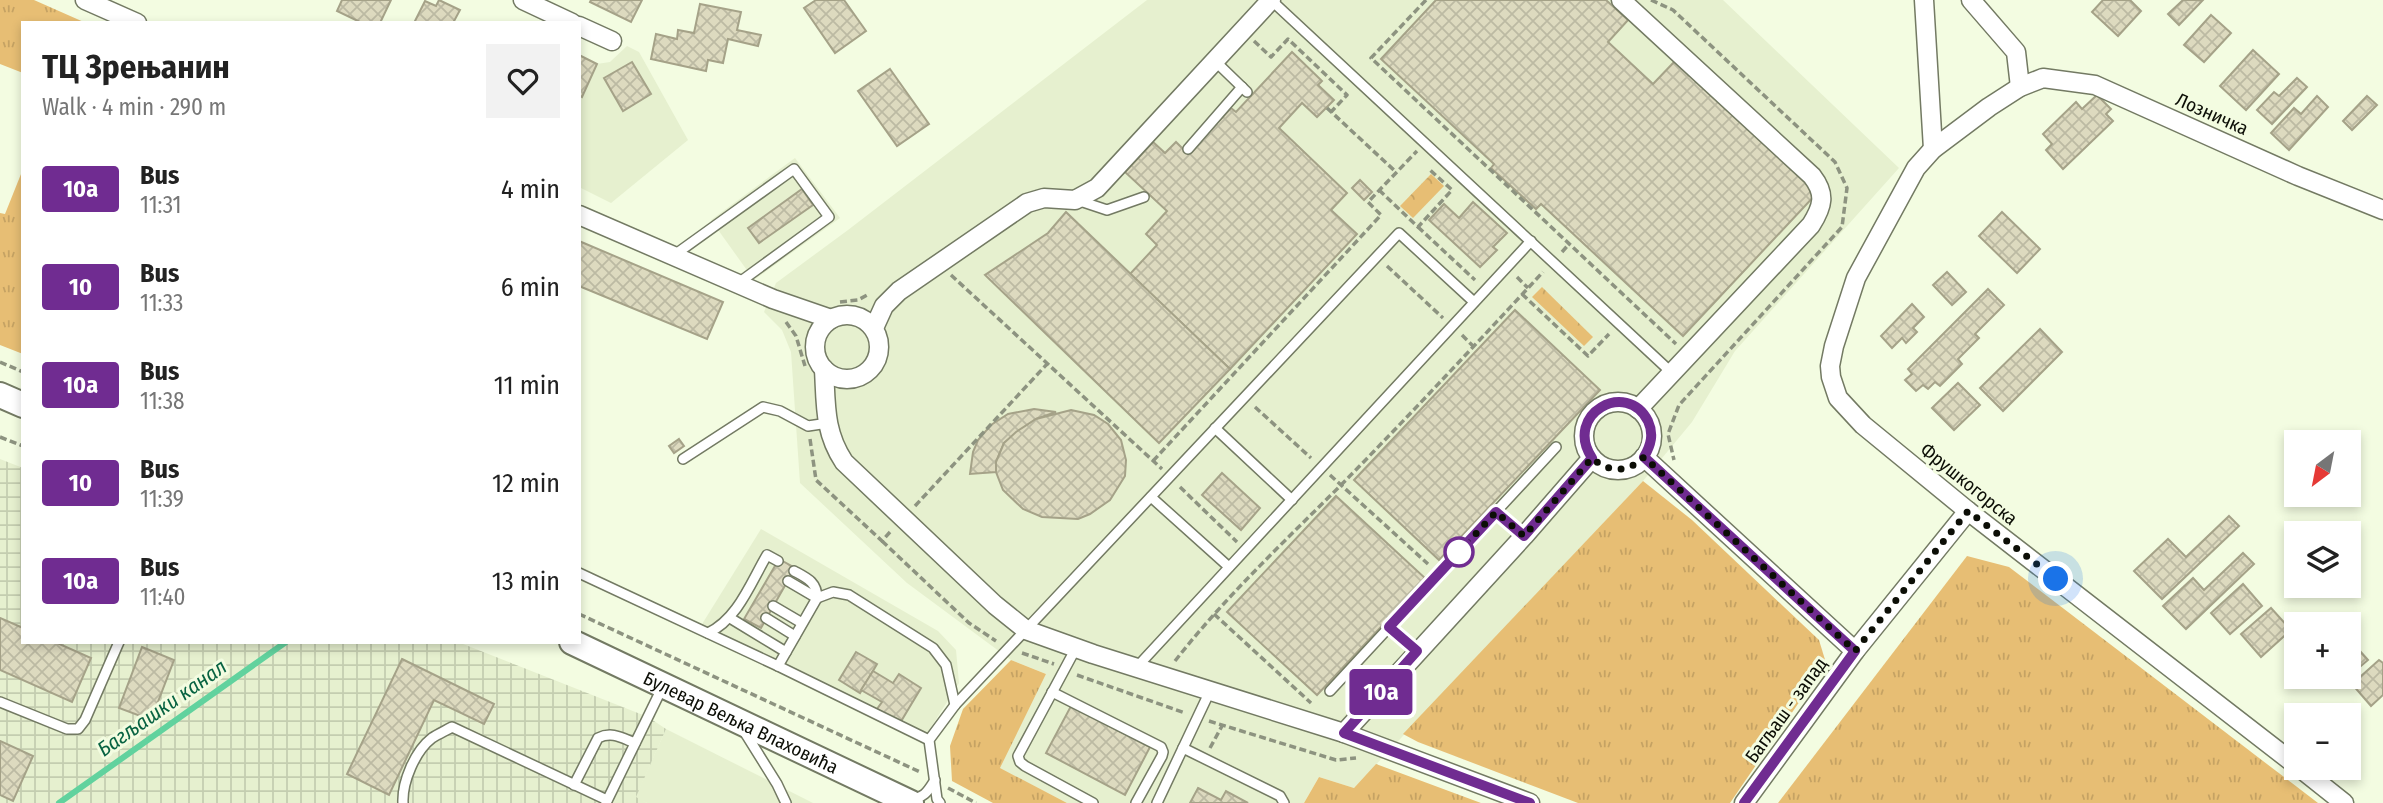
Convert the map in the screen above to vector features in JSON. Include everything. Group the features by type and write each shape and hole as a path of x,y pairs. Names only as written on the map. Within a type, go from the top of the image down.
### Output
{"main road":[{"path":"0,395 21,404"},
{"name":"Булевар Вељка Влаховића","path":"576,644 905,800"}],"street":[{"path":"85,0 132,21"},
{"path":"523,0 568,21"},
{"path":"851,315 860,317 874,328 880,344 879,352 873,367 859,377 843,379 829,374 816,355 816,338 824,324 831,319 851,315 899,291 1027,203 1044,198 1075,200 1097,188 1271,0"},
{"path":"1621,0 1812,176 1821,187 1823,199 1811,225 1638,409"},
{"path":"1924,0 1933,149"},
{"path":"1971,0 2016,52 2020,87"},
{"path":"581,27 612,41"},
{"name":"Лозничка","path":"2020,87 2043,78 2095,85 2298,176 2383,210"},
{"name":"Фрушкогорска","path":"2020,87 1933,149 1909,179 1856,278 1834,346 1831,377 1839,398 1863,425 1968,511 2284,756"},
{"path":"581,216 780,302 831,319"},
{"path":"874,328 884,306 899,291"},
{"path":"780,302 816,338"},
{"path":"824,369 827,418 834,446 845,462 902,519 1026,630 1136,668 1344,733 1530,803"},
{"path":"827,418 843,379"},
{"path":"1612,402 1621,402 1638,409 1650,426 1651,437 1644,457 1637,464 1618,470 1599,464 1592,458 1584,442 1590,416 1612,402"},
{"path":"1644,457 1855,651"},
{"path":"1344,733 1592,458"},
{"name":"Багљаш - запад","path":"1744,803 1855,651 1968,511"},
{"name":"Фрушкогорска","path":"2315,780 2344,803"}],"lane":[{"path":"1271,0 1672,373"},
{"path":"1188,149 1245,89 1215,61"},
{"path":"673,256 794,169 829,217 737,284"},
{"path":"1075,200 1107,210 1144,197"},
{"path":"940,803 929,740 955,705 1399,233 1474,302"},
{"path":"1136,668 1531,242"},
{"path":"683,459 763,407 780,411 808,426 827,418"},
{"path":"1215,428 1292,500"},
{"path":"1330,691 1556,447"},
{"path":"1152,496 1229,567"},
{"path":"1496,512 1524,536"},
{"path":"708,633 720,628 730,618 767,555 778,561"},
{"path":"761,565 771,572"},
{"path":"778,666 817,598 817,588 812,581 794,571"},
{"path":"581,574 929,740"},
{"path":"788,581 817,598"},
{"path":"747,590 757,596"},
{"path":"817,598 833,592 849,595 933,648 946,665 955,705"},
{"path":"740,602 750,608"},
{"path":"773,606 802,623"},
{"path":"730,618 786,652"},
{"path":"766,618 795,636"},
{"path":"1389,627 1417,651"},
{"path":"0,702 67,729 78,729 85,720 118,644"},
{"path":"1076,648 1018,756 1020,762 1093,803"},
{"path":"403,803 402,788 420,752 430,739 452,727 606,802 663,684"},
{"path":"1157,803 1210,691"},
{"path":"1052,692 1161,747 1161,756 1136,803"},
{"path":"732,717 758,752 786,803"},
{"path":"574,785 598,738 606,734 616,735 635,743"},
{"path":"1183,748 1279,796 1284,803"},
{"path":"905,800 926,794 935,780"},
{"path":"584,803 590,792"}],"path":[{"path":"1426,0 1371,58 1688,356"},
{"path":"1651,0 1673,10 1835,162 1847,188 1842,226 1679,405 1668,434 1675,462"},
{"path":"1243,31 1270,57 1288,38 1347,95 1331,112"},
{"path":"1327,108 1396,172"},
{"path":"1153,461 1381,215 1368,202 1442,124"},
{"path":"1413,154 1452,190 1418,226"},
{"path":"1379,190 1476,281 1483,274"},
{"path":"1358,239 1473,346"},
{"path":"1163,676 1259,565 1341,485 1569,244"},
{"path":"939,263 1170,477 1259,565"},
{"path":"1522,294 1588,356 1635,305"},
{"path":"0,362 21,371"},
{"path":"902,519 1049,363"},
{"path":"1227,381 1438,574"},
{"path":"0,437 21,445"},
{"path":"1214,614 1315,707 1330,691"},
{"path":"581,615 909,766 976,803"},
{"path":"1205,759 1222,726"}],"shaded area":[{"path":"1147,0 1723,0 1899,168 1735,351 1692,422 1643,481 1354,788 1319,777 1304,803 1067,803 999,768 1046,674 1011,660 907,583 800,483 791,352 782,330 764,312 776,283"},
{"path":"627,46 639,52 688,140 611,203 581,188 581,98 597,64 610,62"},
{"path":"795,158 840,218 754,280 711,220"},
{"path":"0,459 21,467 21,644 463,644 648,717 666,729 636,797 647,803 0,803"},
{"path":"761,529 938,631 956,650 959,683 923,740 699,629"},
{"path":"666,729 813,803 647,803 635,798"}],"green space":[{"path":"0,0 34,0 81,21 21,21 21,72 0,64"},
{"path":"21,174 21,353 0,345 0,213 5,214"},
{"path":"1431,174 1444,186 1413,218 1400,206"},
{"path":"1542,287 1593,337 1584,346 1532,297"},
{"path":"1643,481 1692,520 1819,640 1826,663 1730,803 1578,803 1403,734"},
{"path":"1967,556 2009,567 2284,777 2284,780 2288,780 2318,803 1778,803"},
{"path":"1011,660 1046,674 1000,768 1067,803 993,803 952,781 950,746 963,709"},
{"path":"1376,764 1481,803 1304,803 1319,777 1354,788"}],"building":[{"path":"342,0 391,0 381,21 358,21 337,11"},
{"path":"439,0 460,10 454,21 415,21 425,1 436,6"},
{"path":"642,0 631,22 590,2"},
{"path":"816,0 844,0 866,31 835,53 804,8"},
{"path":"1436,0 1606,0 1628,20 1608,42 1653,84 1676,60 1818,192 1683,336 1541,204 1536,209 1491,168 1494,164 1381,59"},
{"path":"2103,0 2130,0 2141,11 2118,36 2092,12"},
{"path":"2183,0 2203,0 2179,25 2168,14"},
{"path":"700,4 741,12 737,30 761,35 758,46 728,39 723,63 708,60 706,71 651,59 656,34 677,39 678,30 694,33"},
{"path":"2211,15 2231,33 2204,62 2184,45"},
{"path":"2253,50 2279,74 2246,110 2220,86"},
{"path":"1292,52 1322,81 1318,85 1334,100 1317,117 1302,103 1279,128 1347,193 1331,210 1357,234 1230,369 1130,274 1157,245 1146,234 1167,211 1125,172 1153,142 1165,153 1176,142 1188,154 1231,108 1236,112"},
{"path":"581,56 597,64 581,96"},
{"path":"632,62 651,94 623,111 604,78"},
{"path":"890,69 929,124 897,146 858,91"},
{"path":"2297,78 2307,87 2272,124 2257,110 2274,92 2279,96"},
{"path":"2097,95 2111,109 2106,114 2113,121 2063,169 2046,150 2052,144 2043,134 2076,102 2082,109"},
{"path":"2317,96 2328,107 2289,150 2271,133 2294,108 2301,114"},
{"path":"2367,96 2377,105 2352,130 2343,121"},
{"path":"1360,180 1372,192 1364,200 1352,188"},
{"path":"802,189 813,205 759,243 748,228"},
{"path":"1473,202 1507,233 1493,247 1497,250 1480,267 1429,220 1444,204 1459,218"},
{"path":"1066,212 1230,369 1159,443 985,275 1048,233"},
{"path":"2002,212 2040,249 2017,273 1979,236"},
{"path":"581,242 723,302 707,339 581,287"},
{"path":"1947,272 1966,292 1952,305 1933,285"},
{"path":"1988,289 2004,305 1975,334 1979,338 1958,359 1962,364 1940,386 1935,382 1928,389 1923,385 1916,391 1905,380 1912,374 1908,369"},
{"path":"1912,304 1924,317 1913,328 1917,332 1906,343 1902,338 1892,348 1881,336"},
{"path":"1515,310 1600,390 1439,560 1354,480"},
{"path":"2040,329 2062,352 2003,411 1980,388"},
{"path":"1958,383 1980,405 1954,430 1932,408"},
{"path":"1034,409 1056,412 1036,419 1004,443 996,462 996,472 970,474 973,452 978,440 991,425 1008,414"},
{"path":"1071,410 1094,415 1108,424 1121,440 1126,460 1125,476 1110,500 1090,514 1078,519 1042,517 1023,509 1003,490 996,472 996,462 1004,443 1016,432 1036,419"},
{"path":"679,439 684,446 674,453 669,446"},
{"path":"1222,473 1260,508 1241,530 1202,495"},
{"path":"1336,496 1426,579 1317,695 1227,612"},
{"path":"2229,516 2239,526 2162,599 2134,571 2168,539 2186,557"},
{"path":"2243,553 2254,564 2186,629 2163,606 2193,578 2204,590"},
{"path":"779,559 795,568 761,628 744,619"},
{"path":"2243,584 2262,606 2230,634 2211,613"},
{"path":"2271,608 2284,622 2284,636 2261,657 2241,634"},
{"path":"0,618 21,627 21,644 60,644 91,658 72,702 0,670"},
{"path":"142,647 174,660 151,720 119,708"},
{"path":"856,652 877,664 860,693 839,680"},
{"path":"2361,652 2368,660 2361,666"},
{"path":"402,659 494,704 484,724 434,700 389,795 347,774"},
{"path":"2379,660 2383,663 2383,695 2371,706 2356,689 2361,689 2361,676"},
{"path":"873,671 893,683 899,674 921,688 900,723 877,709 882,702 861,690"},
{"path":"1071,706 1150,747 1125,795 1046,753"},
{"path":"0,741 33,756 13,801 0,795"},
{"path":"1198,788 1221,800 1226,791 1248,803 1190,803"}],"waterway":[{"name":"Багљашки канал","path":"59,803 283,644"}],"bus line":[{"name":"10а","path":"1530,803 1344,733 1417,651 1389,627 1496,512 1524,536 1592,458 1584,442 1590,416 1604,405 1621,402 1638,409 1650,426 1649,448 1644,457 1855,651 1744,803"}],"route":[{"path":"1459,552 1496,512 1524,536 1592,458 1599,464 1618,470 1637,464 1644,457 1855,651 1968,511 2056,579"}]}
